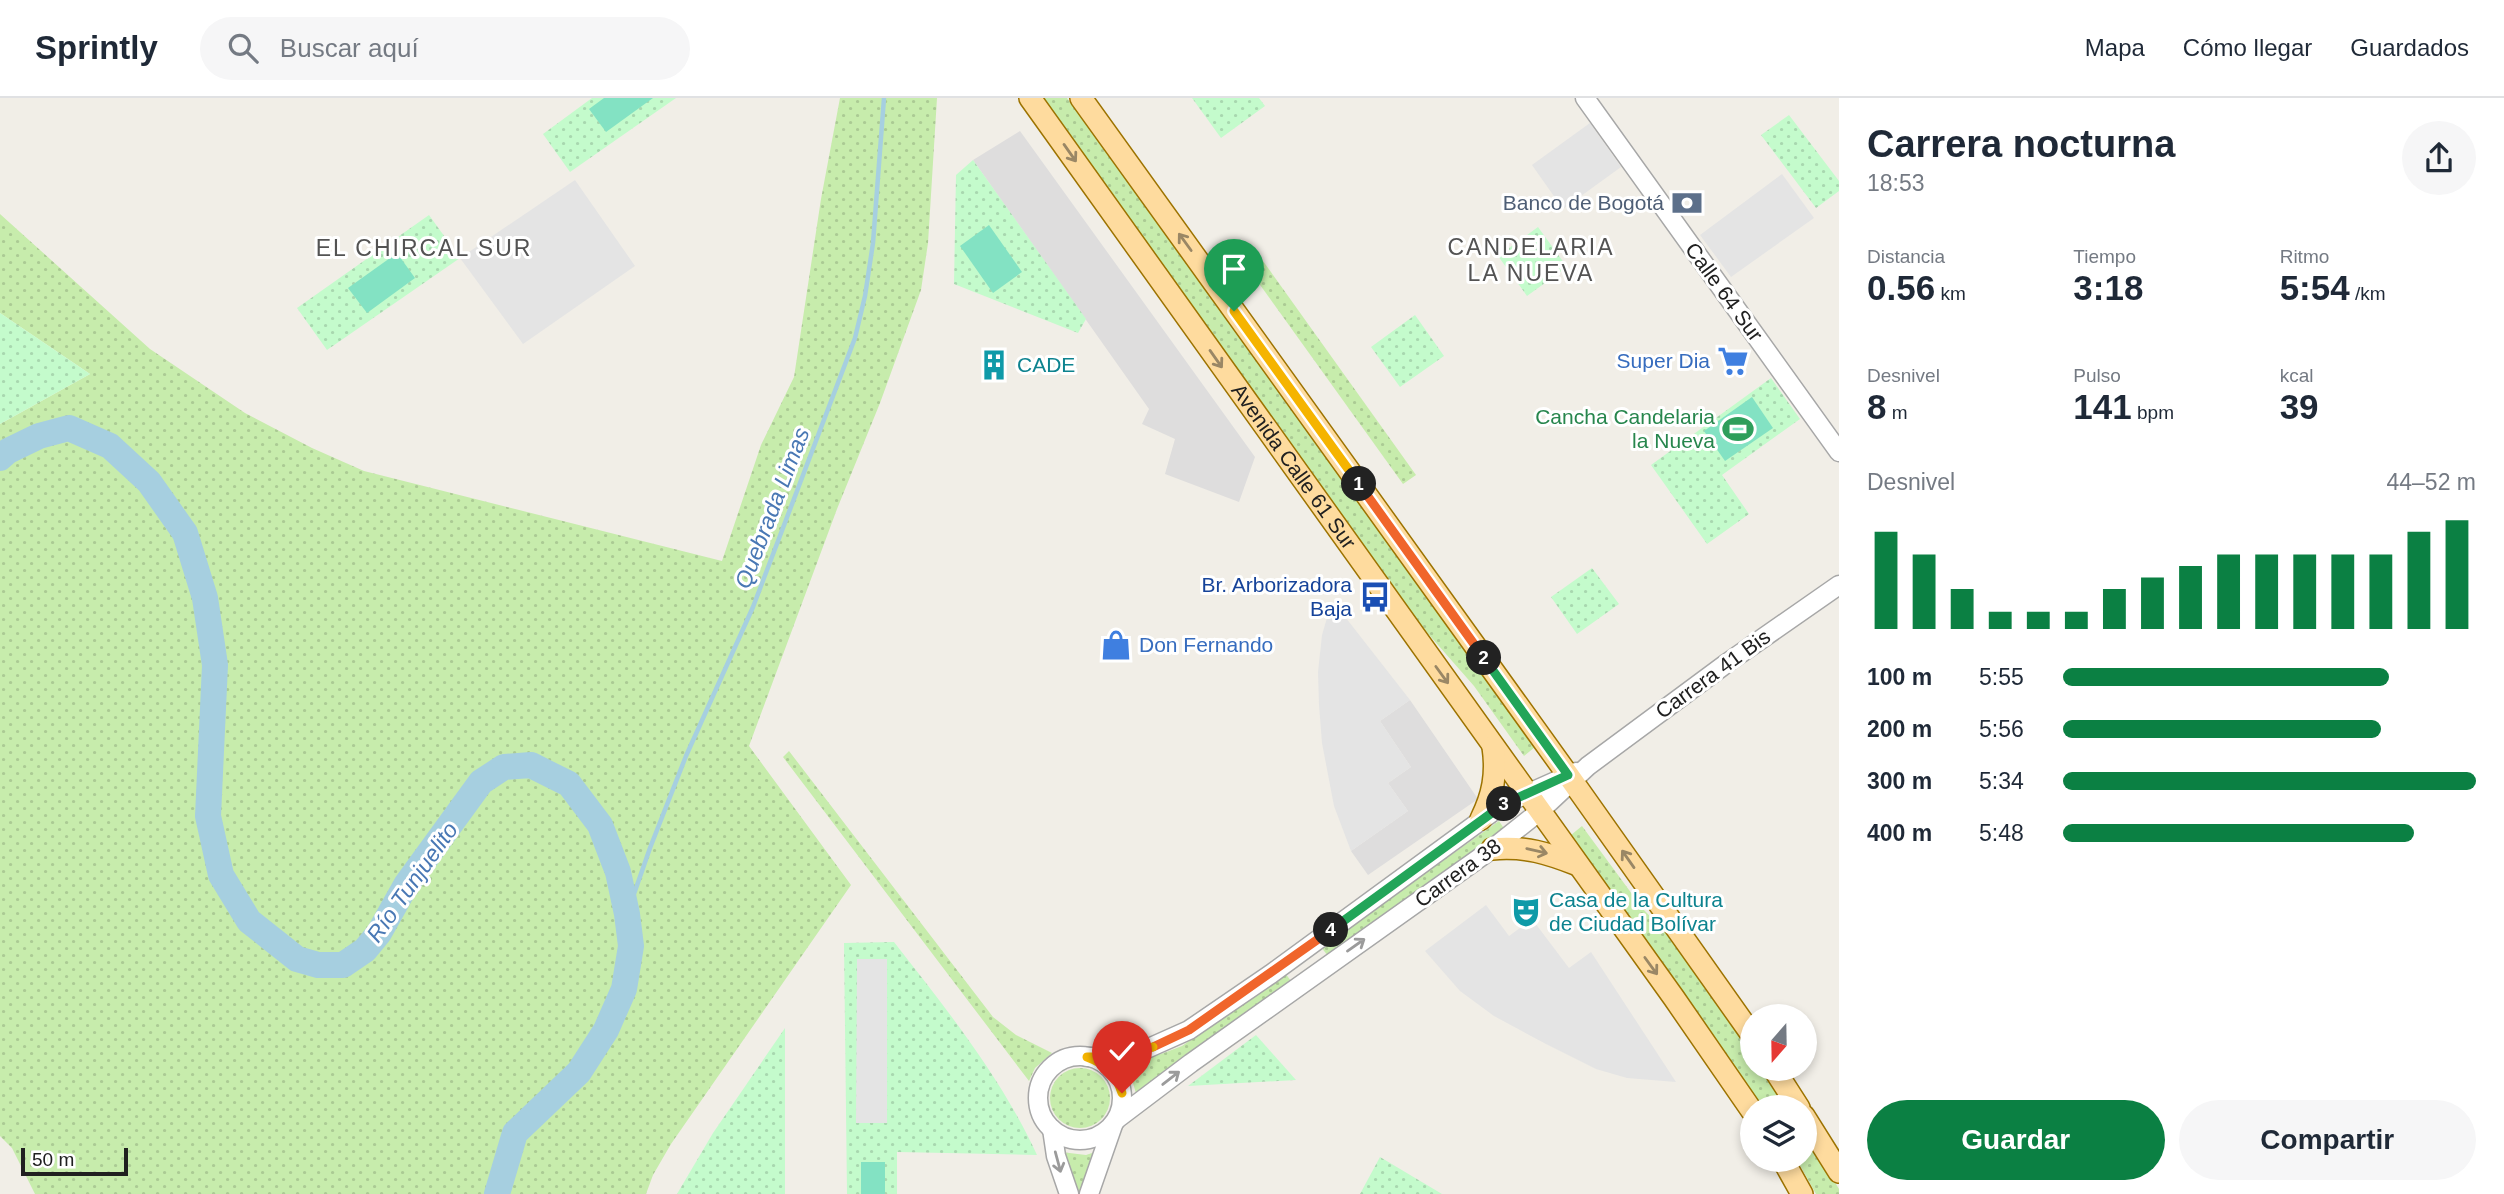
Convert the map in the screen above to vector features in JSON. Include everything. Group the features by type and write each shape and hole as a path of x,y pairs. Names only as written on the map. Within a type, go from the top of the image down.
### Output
{"main road":[{"name":"Avenida Calle 61 Sur","path":"1030,98 1741,1095"},
{"name":"Avenida Calle 61 Sur","path":"1081,98 1740,1018"},
{"path":"1481,819 1490,800 1494,780 1492,745"},
{"path":"1492,849 1517,847 1537,850 1580,866"},
{"path":"1817,1137 1839,1172"},
{"path":"1790,1172 1802,1194"}],"street":[{"name":"Calle 64 Sur","path":"1585,98 1839,452"},
{"name":"Carrera 41 Bis","path":"1588,766 1727,663 1839,585"},
{"name":"Carrera 38","path":"1115,1122 1191,1063 1492,849 1540,811 1570,778 1588,766"},
{"name":"Carrera 38","path":"1087,1057 1116,1057 1142,1051 1189,1030 1271,974 1502,804 1570,778"},
{"path":"1089,1194 1121,1107 1122,1093 1118,1081 1110,1069 1087,1057 1068,1058 1057,1063 1041,1082 1038,1094 1043,1118 1063,1137 1091,1139 1103,1134 1115,1122"},
{"path":"1052,1129 1056,1156 1069,1194"}],"shaded area":[{"path":"1590,123 1621,167 1563,209 1532,165"},
{"path":"1020,131 1255,457 1239,502 1165,474 1175,439 1142,424 1149,409 973,160"},
{"path":"1782,174 1814,218 1731,277 1700,235"},
{"path":"575,180 635,266 523,344 460,258"},
{"path":"1335,604 1410,700 1380,721 1411,767 1388,783 1408,811 1351,851 1334,806 1322,743 1319,705 1318,672 1322,635 1329,611"},
{"path":"1410,700 1478,799 1368,875 1351,851 1408,811 1388,783 1411,767 1380,721"},
{"path":"1486,905 1509,936 1532,919 1569,968 1591,952 1676,1082 1627,1078 1596,1069 1494,1016 1460,991 1425,951"},
{"path":"857,959 887,959 887,1123 856,1123"}],"green space":[{"path":"592,98 676,98 570,172 543,134"},
{"path":"604,98 653,98 606,132 589,109"},
{"path":"840,98 937,98 928,243 921,290 749,746 851,885 671,1144 653,1175 646,1194 35,1194 12,1148 0,1136 0,424 90,374 0,313 0,214 150,349 245,413 312,448 364,471 722,561 761,445 794,377 821,199"},
{"path":"1042,98 1067,98 1535,747 1524,756 1474,686 1424,629"},
{"path":"1192,98 1259,98 1265,106 1221,138"},
{"path":"1789,115 1839,181 1839,191 1816,208 1761,135"},
{"path":"973,160 1086,319 1078,333 954,284 956,175"},
{"path":"429,215 460,258 327,350 297,308"},
{"path":"989,225 1022,272 993,293 960,246"},
{"path":"1538,227 1567,267 1527,296 1498,256"},
{"path":"397,253 415,278 367,313 348,288"},
{"path":"1258,254 1416,475 1403,484 1245,264"},
{"path":"0,313 90,374 0,424"},
{"path":"1415,315 1444,356 1400,387 1371,347"},
{"path":"1771,378 1800,419 1722,475 1749,514 1707,544 1651,465"},
{"name":"Cancha Candelaria la Nueva","path":"1752,397 1773,428 1725,461 1704,431"},
{"path":"1592,568 1619,604 1577,634 1551,597"},
{"path":"789,751 993,1017 1016,1035 1052,1053 1035,1068 1029,1081 783,757"},
{"path":"1499,821 1505,830 1328,956 1321,947"},
{"path":"1582,826 1643,909 1676,943 1740,1035 1740,1075 1571,835"},
{"path":"894,942 990,1071 1037,1155 897,1152 897,1194 847,1194 844,943"},
{"path":"1285,973 1291,981 1156,1079 1137,1097 1131,1076 1121,1062 1161,1054 1182,1046"},
{"path":"785,1028 785,1194 677,1194 713,1133"},
{"path":"1256,1035 1296,1080 1188,1086"},
{"path":"1080,1068 1101,1077 1110,1098 1101,1119 1080,1128 1059,1119 1050,1098 1059,1077"},
{"path":"1745,1082 1772,1082 1781,1095 1754,1095"},
{"path":"1061,1152 1086,1155 1095,1152 1079,1194 1076,1194"},
{"path":"1817,1153 1839,1189 1839,1194 1816,1194 1804,1172 1817,1172"},
{"path":"1380,1157 1442,1194 1360,1194"},
{"path":"861,1162 885,1162 885,1194 861,1194"}],"waterway":[{"name":"Quebrada Limas","path":"627,914 686,756 753,607 855,338 873,243 884,98"},
{"name":"Río Tunjuelito","path":"0,458 8,451 39,436 69,428 110,446 149,482 185,533 205,598 215,665 208,816 221,875 249,921 297,959 318,965 343,965 365,950 379,933 406,885 481,782 504,767 531,765 569,784 600,825 618,872 627,914 631,946 624,989 606,1030 579,1072 515,1133 497,1194"}],"place":[{"name":"Banco de Bogotá","path":"1687,203"},
{"name":"Super Dia","path":"1733,361"},
{"name":"CADE","path":"994,365"},
{"name":"Cancha Candelaria la Nueva","path":"1738,429"},
{"name":"Br. Arborizadora Baja","path":"1375,597"},
{"name":"Don Fernando","path":"1116,645"},
{"name":"Casa de la Cultura de Ciudad Bolívar","path":"1526,912"}],"district":[{"name":"EL CHIRCAL SUR","path":"424,248"},
{"name":"CANDELARIA LA NUEVA","path":"1531,260"}],"route":[{"path":"1122,1093 1110,1069 1087,1057 1116,1057 1142,1051 1189,1030 1271,974 1481,819 1508,802 1568,775 1234,311"}]}
